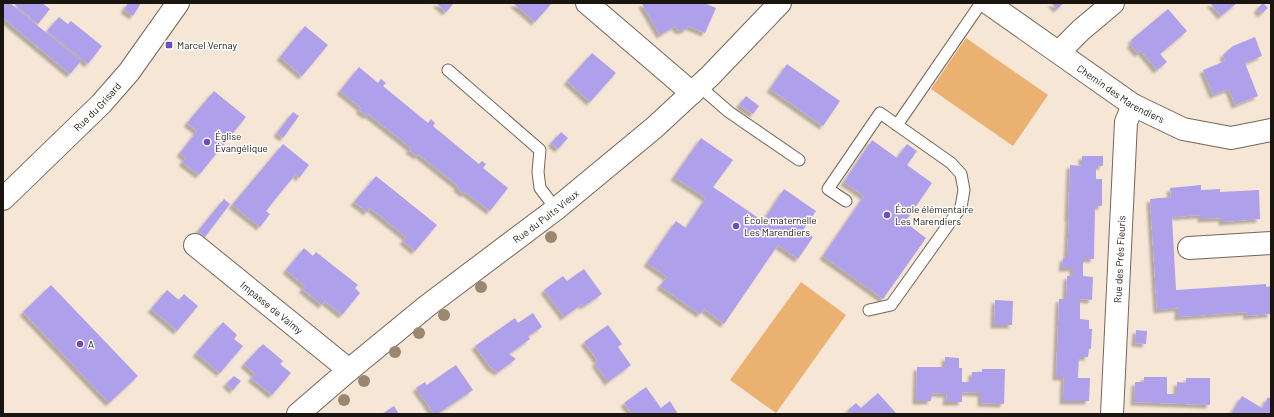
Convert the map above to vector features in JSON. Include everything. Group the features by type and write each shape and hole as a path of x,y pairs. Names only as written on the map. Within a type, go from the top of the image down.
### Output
{"street":[{"name":"Rue du Grisard","path":"3,199 101,104 128,72 178,3"},
{"path":"587,3 696,90"},
{"name":"Rue du Puits Vieux","path":"298,414 427,306 556,209 655,127 696,90 780,3"},
{"name":"Chemin des Marendiers","path":"988,3 1133,105 1183,129 1231,138 1271,130"},
{"path":"1059,52 1081,30 1113,3"},
{"name":"Rue des Prés Fleuris","path":"1112,414 1126,122 1133,105"},
{"path":"1189,248 1271,243"},
{"name":"Impasse de Valmy","path":"195,245 349,370"}],"lane":[{"path":"897,125 981,3"},
{"path":"448,70 540,150 538,172 540,188 556,209"},
{"path":"696,90 799,160"},
{"path":"846,201 828,189 880,113 951,163 961,174 964,190 961,207 891,305 869,310"}],"shaded area":[{"path":"966,38 1048,95 1013,146 931,89"},
{"path":"801,282 846,315 776,413 730,380"}],"building":[{"path":"3,3 10,3 81,61 70,74 3,18"},
{"path":"13,3 42,3 50,9 38,24"},
{"path":"128,3 141,3 133,16 124,10"},
{"path":"436,3 454,3 446,12"},
{"path":"513,3 552,3 535,22"},
{"path":"704,3 716,8 705,33 688,26 687,29 680,31 675,26 660,35 642,4"},
{"path":"1051,3 1064,3 1057,9"},
{"path":"1210,3 1237,3 1221,16"},
{"path":"1263,3 1268,8 1261,14 1257,9"},
{"path":"1168,9 1187,31 1160,54 1167,62 1157,70 1141,51 1138,54 1130,44 1133,42 1131,40"},
{"path":"59,17 68,24 71,21 102,46 88,64 47,31"},
{"path":"305,26 328,45 302,76 280,57"},
{"path":"1255,37 1262,56 1245,63 1258,96 1235,105 1229,89 1213,95 1203,70 1225,61 1223,55 1233,46"},
{"path":"592,53 616,73 590,102 567,81"},
{"path":"787,64 840,101 823,126 770,89"},
{"path":"359,67 378,83 381,79 386,83 383,86 428,123 431,119 435,123 433,126 479,164 482,161 486,164 483,168 508,188 490,211 465,192 464,194 457,188 458,186 418,154 417,156 409,150 411,148 368,114 367,116 359,110 361,108 340,91"},
{"name":"Église Évangélique","path":"214,91 246,117 199,175 182,162 186,158 180,153 197,131 187,123"},
{"path":"746,96 759,106 753,114 739,105"},
{"path":"293,112 299,116 283,138 277,133"},
{"path":"561,132 568,138 558,149 551,143"},
{"path":"701,138 733,160 713,187 763,221 784,189 816,211 803,230 813,237 798,259 778,245 724,324 704,309 700,314 660,286 667,277 647,263 676,221 686,228 706,198 674,177"},
{"path":"872,140 897,158 907,144 917,151 907,165 932,183 905,222 926,238 883,299 823,256 864,196 844,182"},
{"path":"283,144 309,165 299,178 296,174 281,192 266,211 270,214 260,227 232,205"},
{"path":"1082,156 1103,156 1103,166 1096,166 1096,179 1102,179 1102,206 1095,206 1094,259 1083,259 1083,276 1093,277 1092,300 1080,299 1080,319 1089,320 1089,329 1092,329 1091,349 1089,349 1088,357 1079,357 1078,378 1090,378 1089,401 1063,401 1064,377 1056,377 1059,299 1066,299 1067,276 1073,276 1073,268 1062,268 1063,258 1067,257 1070,165 1082,166"},
{"path":"376,176 437,225 415,251 403,241 406,237 370,208 367,212 354,202"},
{"path":"1201,185 1201,190 1220,189 1220,192 1259,190 1260,219 1222,222 1222,218 1201,219 1201,215 1172,217 1176,290 1266,284 1266,287 1271,286 1271,314 1246,316 1247,312 1178,317 1178,308 1157,310 1150,199 1171,197 1170,188"},
{"path":"224,199 230,204 205,237 198,231"},
{"path":"304,248 313,256 316,252 358,285 355,288 360,293 342,315 325,301 322,305 302,289 305,286 286,270"},
{"path":"584,269 602,294 584,306 582,304 564,317 544,290 563,276 567,281"},
{"name":"A","path":"51,285 138,376 109,403 23,312"},
{"path":"167,290 179,300 184,294 198,306 177,331 151,309"},
{"path":"995,300 1013,301 1012,325 994,325"},
{"path":"533,313 542,327 528,336 530,339 509,354 516,359 498,372 490,367 475,346 515,318 518,323"},
{"path":"223,322 237,335 234,339 243,346 220,373 196,353"},
{"path":"608,325 622,344 618,347 631,365 608,382 595,363 598,361 584,342"},
{"path":"1136,330 1147,331 1146,344 1135,343"},
{"path":"263,344 283,361 280,364 291,373 272,395 251,378 255,374 244,364"},
{"path":"945,357 959,358 959,368 962,368 962,382 971,382 972,372 982,372 982,369 1005,369 1004,404 981,403 981,393 962,392 962,402 946,402 947,394 932,393 931,401 916,401 917,367 945,367"},
{"path":"456,365 473,390 437,414 434,414 416,388 425,382 427,385"},
{"path":"234,376 241,381 233,390 226,384"},
{"path":"1144,377 1167,377 1167,394 1177,394 1177,382 1186,383 1186,378 1210,378 1210,405 1134,402 1135,382 1144,382"},
{"path":"646,387 661,408 670,401 678,414 632,414 624,403"},
{"path":"878,393 896,413 895,414 852,414 848,410 856,403 861,408"},
{"path":"1242,396 1262,408 1268,397 1271,399 1271,414 1231,414"},
{"path":"394,406 399,414 382,414"}],"place":[{"name":"Marcel Vernay","path":"169,45"},
{"name":"Église Évangélique","path":"207,142"},
{"name":"École élémentaire Les Marendiers","path":"887,215"},
{"name":"École maternelle Les Marendiers","path":"736,226"},
{"name":"A","path":"80,344"}]}
